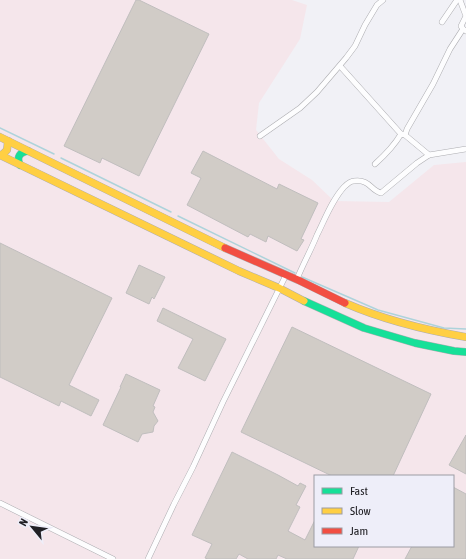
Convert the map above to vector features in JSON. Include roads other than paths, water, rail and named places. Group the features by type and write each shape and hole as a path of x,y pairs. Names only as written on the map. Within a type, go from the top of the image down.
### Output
{"street":[{"path":"260,136 308,101 340,66 355,46 377,5 383,0"},
{"path":"442,22 457,0"},
{"path":"376,164 387,154 407,129 439,74 450,49 464,30 461,26 466,16 460,0"},
{"path":"340,66 403,134 429,155"},
{"path":"0,137 231,251 297,279 356,307 382,317 439,333 466,337"},
{"path":"8,141 7,151 1,155 239,271 279,288 321,309 364,328 415,343 466,352"},
{"path":"297,279 332,203 344,186 350,182 362,181 368,183 377,192 381,193 417,162 429,155 466,149"},
{"path":"20,165 18,162 18,155 21,152 28,151"},
{"path":"148,559 286,275"},
{"path":"0,503 113,559"}],"waterway":[{"path":"0,128 54,154"},
{"path":"61,158 171,212"},
{"path":"178,216 295,273"},
{"path":"302,277 378,310 444,328 466,329"}]}
